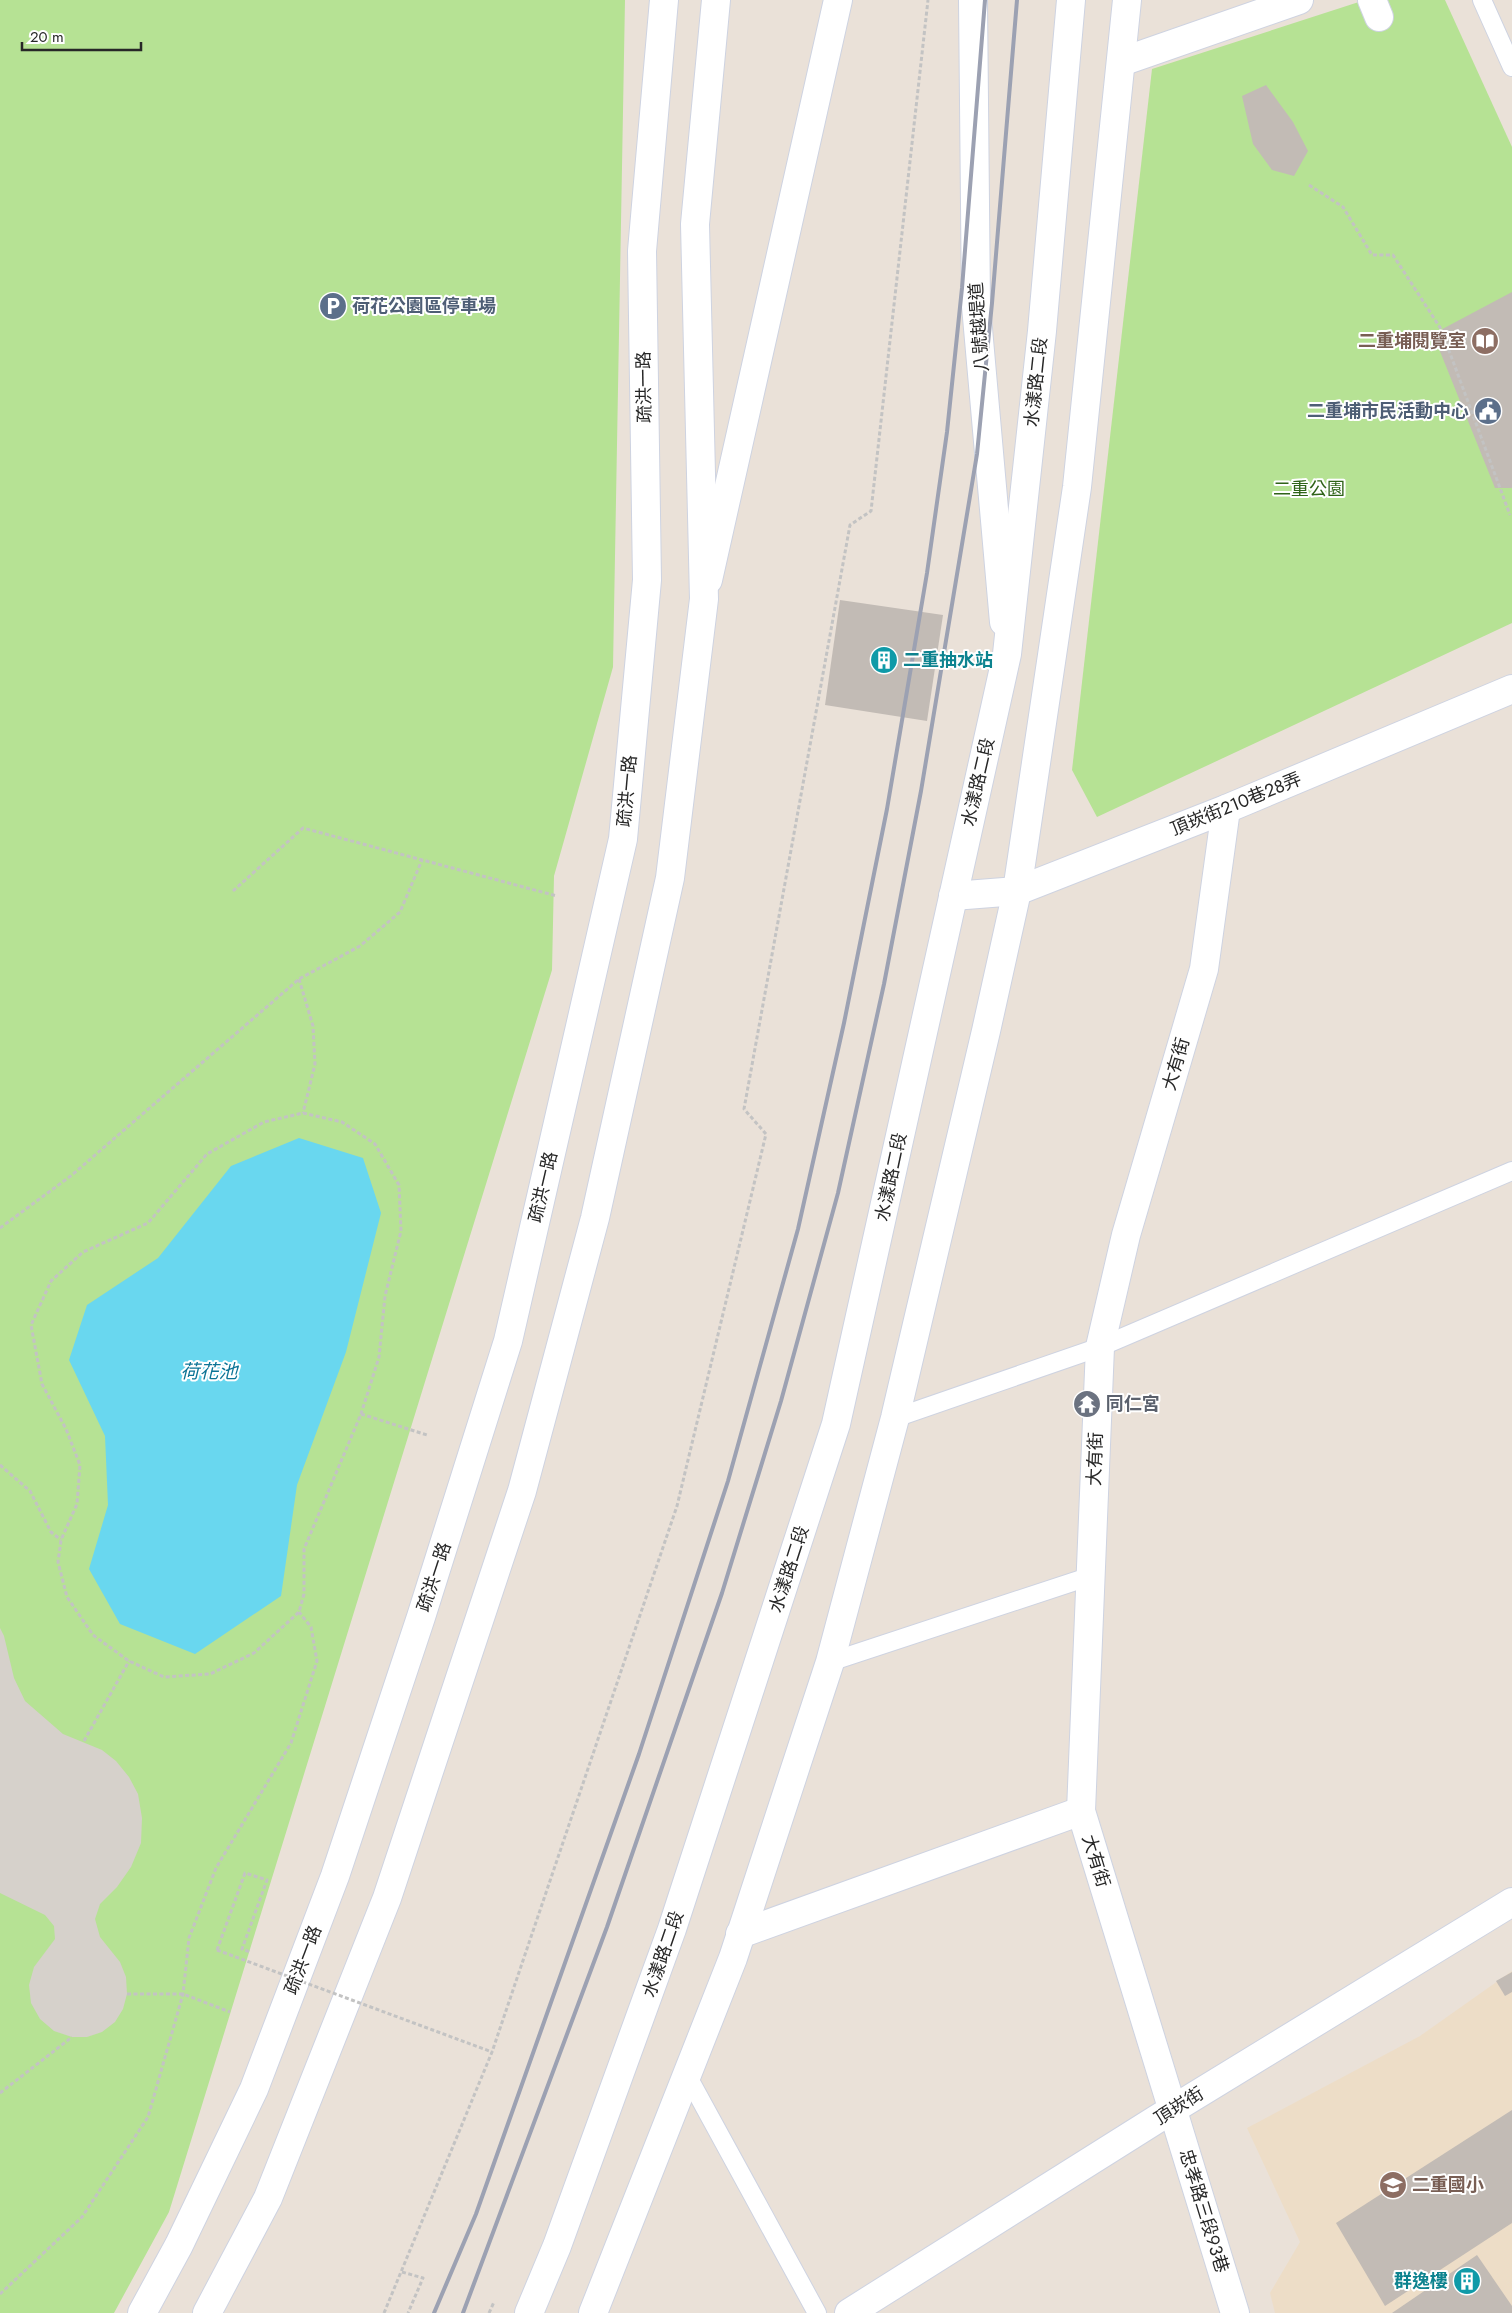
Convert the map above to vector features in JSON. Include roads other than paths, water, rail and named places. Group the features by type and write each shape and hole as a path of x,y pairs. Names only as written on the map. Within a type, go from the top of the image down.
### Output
{"street":[{"name":"疏洪一路","path":"142,2313 179,2244 254,2089 335,1876 421,1617 508,1341 623,839 647,580 642,251 664,0"},
{"path":"704,599 695,224 716,0"},
{"path":"207,2313 268,2198 387,1898 522,1491 594,1218 670,878 704,599 838,0"},
{"name":"八號越堤道","path":"973,0 976,306 1007,654"},
{"name":"水漾路二段","path":"529,2313 557,2246 672,1929 836,1424 1007,654 1042,331 1071,0"},
{"path":"593,2313 733,1958 830,1662 895,1418 1017,891 1077,487 1127,0"},
{"path":"1121,62 1299,0"},
{"name":"頂崁街210巷28弄","path":"953,896 1017,891 1226,809 1512,689"},
{"name":"大有街","path":"1173,2110 1081,1812 1100,1346 1126,1235 1204,969 1226,809"},
{"path":"740,1934 1081,1812"},
{"name":"頂崁街","path":"849,2313 1173,2110 1512,1902"},
{"name":"忠孝路三段93巷","path":"1173,2110 1235,2313"}],"lane":[{"path":"1482,0 1512,67"},
{"path":"895,1418 1100,1346 1512,1170"},
{"path":"830,1662 1091,1576"},
{"path":"687,2075 817,2313"}],"water":[{"name":"荷花池","path":"299,1138 363,1158 381,1213 346,1352 297,1485 281,1596 195,1654 120,1624 89,1569 108,1505 105,1436 69,1360 87,1305 158,1258 231,1166"}],"railway":[{"path":"434,2313 476,2214 639,1754 728,1481 798,1229 844,1023 887,809 927,573 947,432 962,288 985,0"},
{"path":"463,2313 607,1927 722,1593 781,1401 838,1193 884,984 921,791 977,454 992,303 1017,0"}],"place":[{"name":"荷花公園區停車場","path":"333,306"},
{"name":"二重埔閱覽室","path":"1485,341"},
{"name":"二重埔市民活動中心","path":"1488,411"},
{"name":"二重抽水站","path":"884,660"},
{"name":"同仁宮","path":"1087,1404"},
{"name":"二重國小","path":"1393,2185"},
{"name":"群逸樓","path":"1467,2281"}],"park label":[{"name":"二重公園","path":"1309,489"}]}
